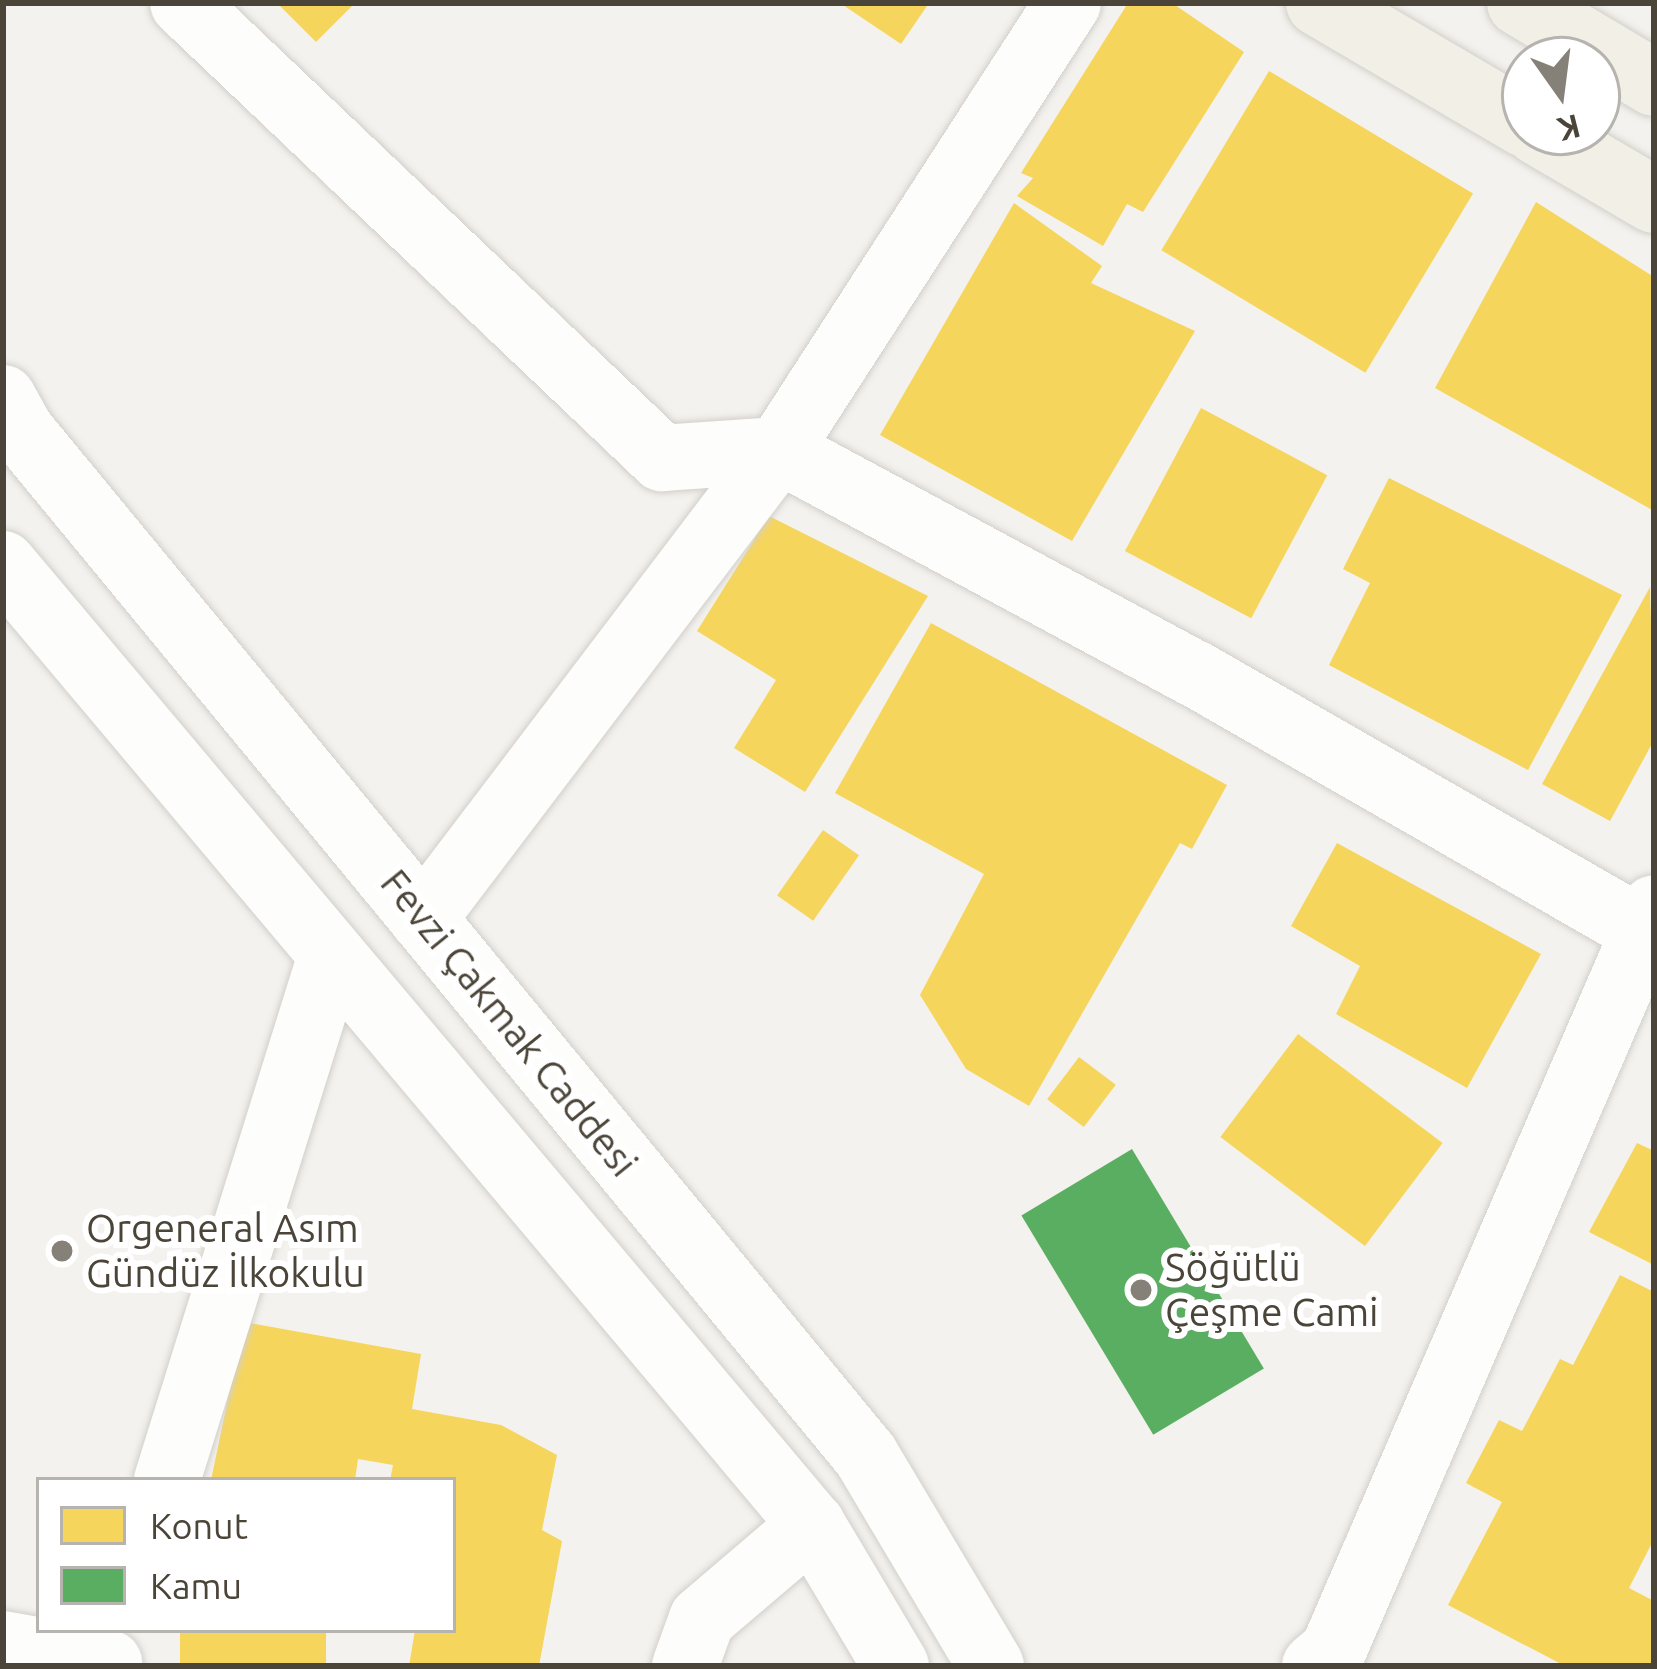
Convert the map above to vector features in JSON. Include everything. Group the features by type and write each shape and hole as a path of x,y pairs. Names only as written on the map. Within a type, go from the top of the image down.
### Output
{"main road":[{"path":"1318,3 1501,110"},
{"path":"1520,3 1654,83"},
{"path":"1579,156 1654,200"}],"street":[{"path":"183,3 662,458 779,450 1650,926 1338,1661"},
{"path":"423,919 779,450 1068,3"},
{"name":"Fevzi Çakmak Caddesi","path":"3,398 423,919 866,1456 991,1666"},
{"path":"8,576 812,1525 896,1666"},
{"path":"168,1477 329,959"},
{"path":"685,1666 702,1619 812,1525"},
{"path":"3,1644 113,1653"}],"building: Konut":[{"path":"277,3 355,3 316,42"},
{"path":"840,3 929,3 901,44"},
{"path":"1128,3 1172,3 1244,52 1143,212 1127,204 1103,246 1017,196 1033,178 1021,173"},
{"path":"1269,71 1473,194 1365,373 1161,250"},
{"path":"1536,202 1654,277 1654,511 1435,388"},
{"path":"1014,203 1102,266 1091,283 1195,331 1072,541 880,435"},
{"path":"1201,408 1327,475 1251,618 1125,551"},
{"path":"1389,478 1622,595 1528,770 1329,665 1370,583 1343,569"},
{"path":"769,516 928,596 805,792 734,748 776,680 697,631"},
{"path":"1650,587 1654,740 1610,821 1542,784"},
{"path":"931,623 1227,785 1192,849 1180,843 1029,1106 966,1069 920,995 984,874 835,793"},
{"path":"823,830 859,855 813,921 777,896"},
{"path":"1337,843 1541,954 1467,1088 1336,1014 1360,966 1291,926"},
{"path":"1298,1034 1443,1143 1365,1246 1220,1137"},
{"path":"1079,1057 1116,1085 1084,1127 1047,1099"},
{"path":"1637,1143 1654,1151 1654,1265 1589,1232"},
{"path":"1620,1275 1654,1292 1654,1539 1629,1588 1654,1601 1654,1666 1565,1666 1448,1605 1502,1502 1466,1483 1499,1420 1522,1431 1560,1359 1573,1365"},
{"path":"244,1322 421,1354 412,1409 501,1425 557,1455 542,1530 562,1541 539,1666 409,1666 414,1633 456,1633 456,1477 391,1477 393,1465 358,1459 355,1477 212,1477"},
{"path":"180,1633 326,1633 326,1666 180,1666"}],"building: Kamu":[{"name":"Söğütlü Çeşme Cami","path":"1132,1149 1264,1368 1153,1435 1021,1215"}],"place":[{"name":"Orgeneral Asım Gündüz İlkokulu","path":"62,1251"},
{"name":"Söğütlü Çeşme Cami","path":"1141,1290"}]}
